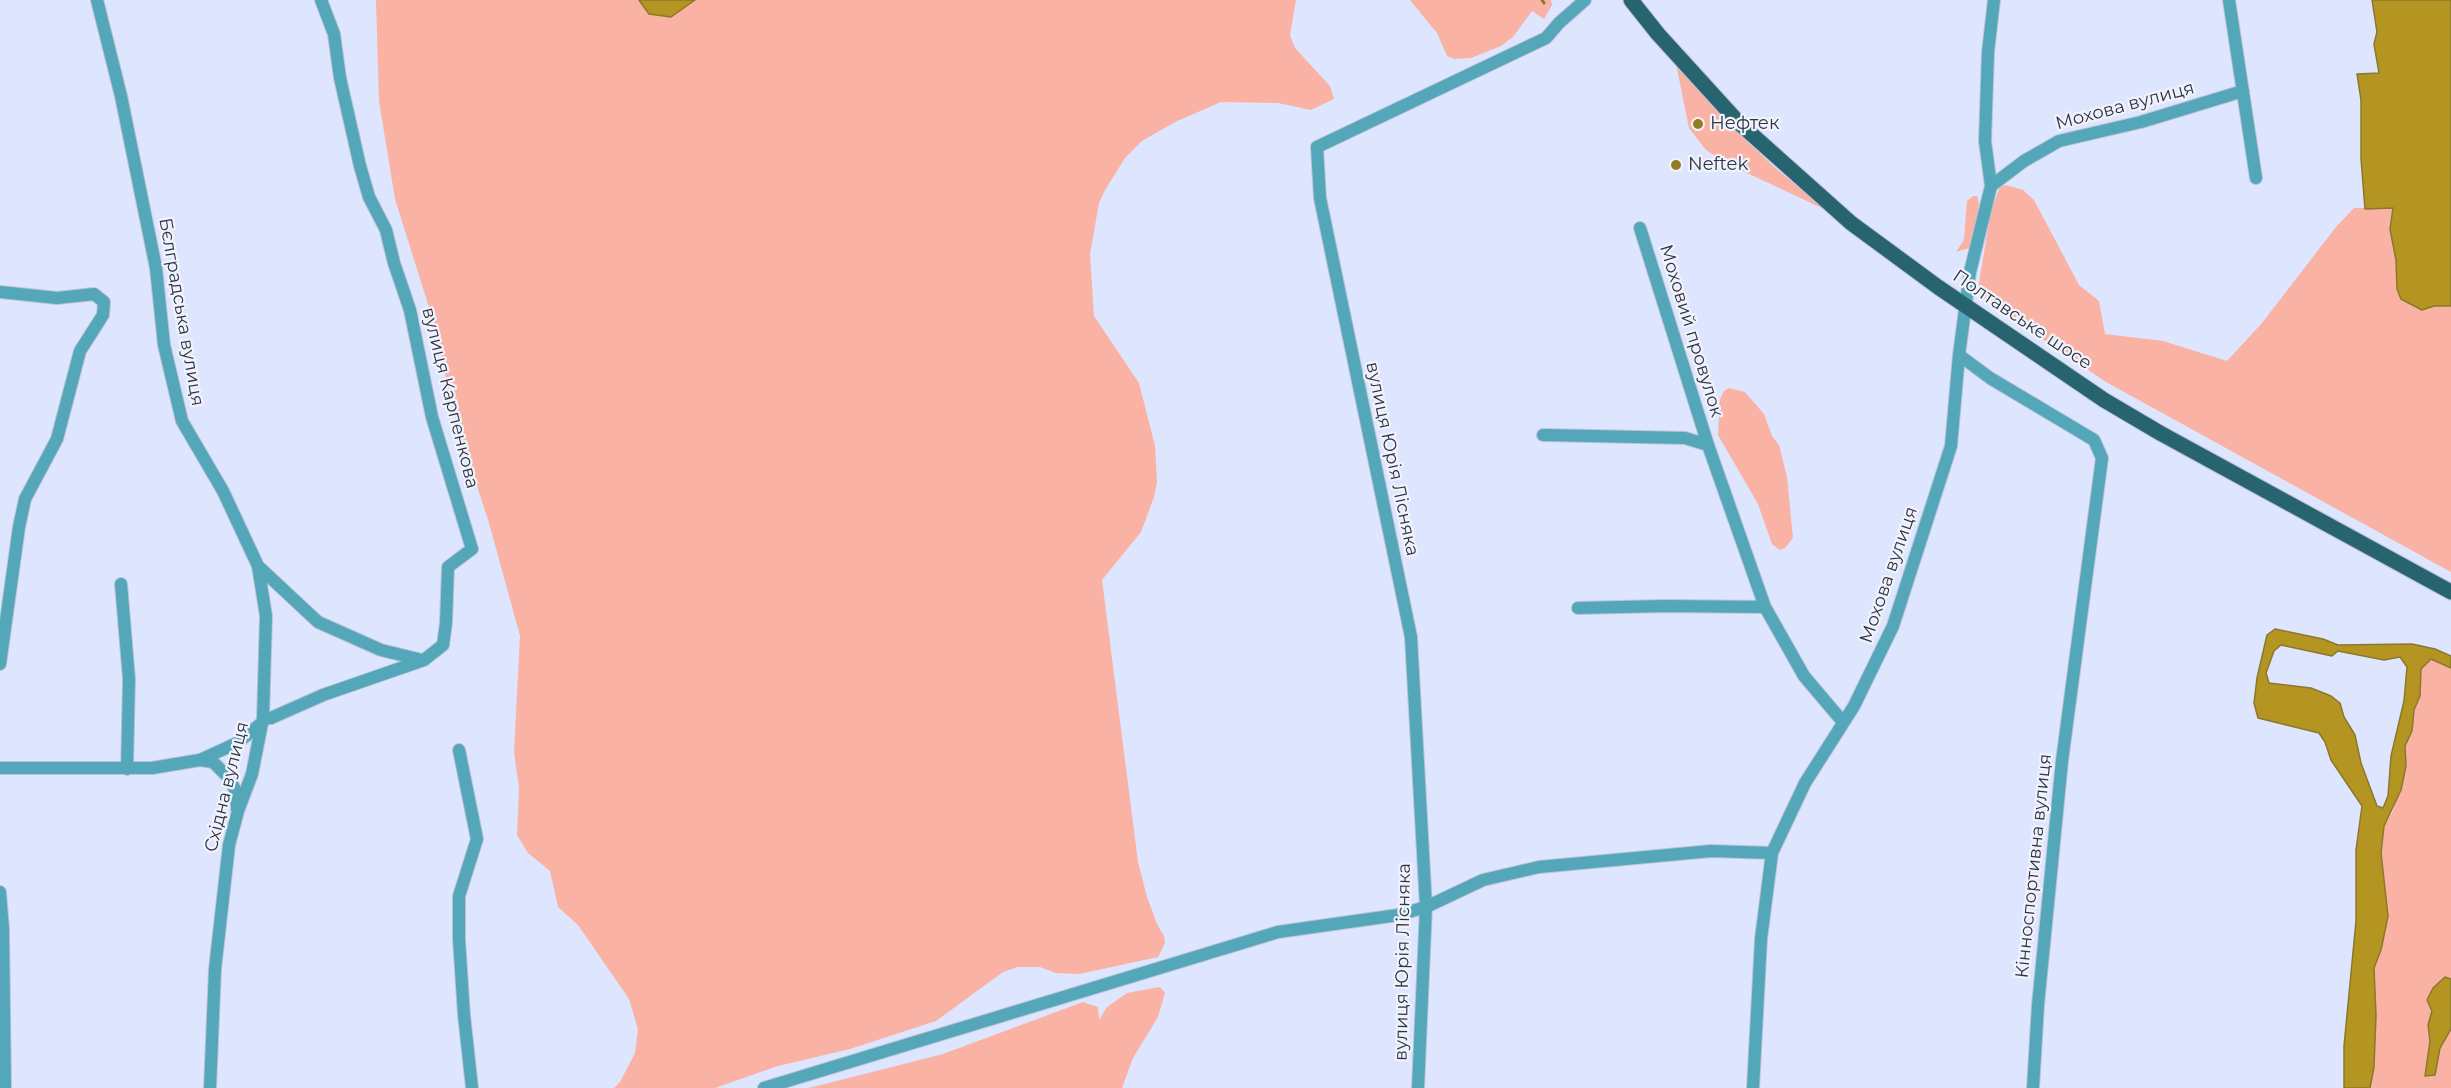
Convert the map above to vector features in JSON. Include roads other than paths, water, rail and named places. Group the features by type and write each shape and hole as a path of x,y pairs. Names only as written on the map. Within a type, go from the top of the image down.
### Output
{"main road":[{"name":"Полтавське шосе","path":"1631,0 1739,123 1851,223 1967,308 2104,400 2160,433 2451,592"}],"street":[{"name":"Бєлградська вулиця","path":"97,0 121,96 154,257 164,345 182,421 223,490 258,566 318,622 381,650 424,660"},
{"name":"вулиця Карпенкова","path":"263,720 323,695 424,660 443,645 448,567 472,549 432,417 410,310 394,263 386,230 369,197 363,176 340,78 334,34 321,0"},
{"name":"вулиця Юрія Лісняка","path":"1418,1088 1426,907 1409,625 1320,198 1317,147 1546,38 1559,22 1585,0"},
{"name":"Мохова вулиця","path":"1753,1088 1761,939 1772,853 1805,783 1859,697 1893,626 1951,446 1959,355 1970,272 1991,186 1985,141 1988,52 1994,0"},
{"path":"2229,0 2256,178"},
{"name":"Мохова вулиця","path":"1991,186 2024,161 2059,141 2141,122 2243,91"},
{"name":"Моховий провулок","path":"1640,228 1708,445 1765,607 1803,676 1843,722"},
{"path":"0,292 57,298 94,294 104,302 103,315 80,351 57,439 25,499 0,664"},
{"name":"Кінноспортивна вулиця","path":"1959,355 1990,378 2094,440 2100,448 2103,467 2060,784 2038,1005 2033,1088"},
{"name":"Моховий провулок","path":"1543,435 1685,438 1708,445"},
{"name":"Східна вулиця","path":"210,1088 217,945 229,845 238,811 252,774 263,720 266,616 258,566"},
{"path":"121,584 129,679 127,769"},
{"path":"1578,608 1765,607"},
{"path":"0,768 152,768 200,760 237,743 263,720"},
{"path":"459,750 477,839 459,896 463,1005 472,1088"},
{"path":"200,760 213,762 230,779 236,792 238,811"},
{"path":"764,1088 1278,932 1398,915 1426,907 1483,880 1539,867 1711,851 1772,853"},
{"path":"0,892 3,929 5,1088"}],"place":[{"name":"Нефтек","path":"1698,124"},
{"name":"Neftek","path":"1676,165"}]}
